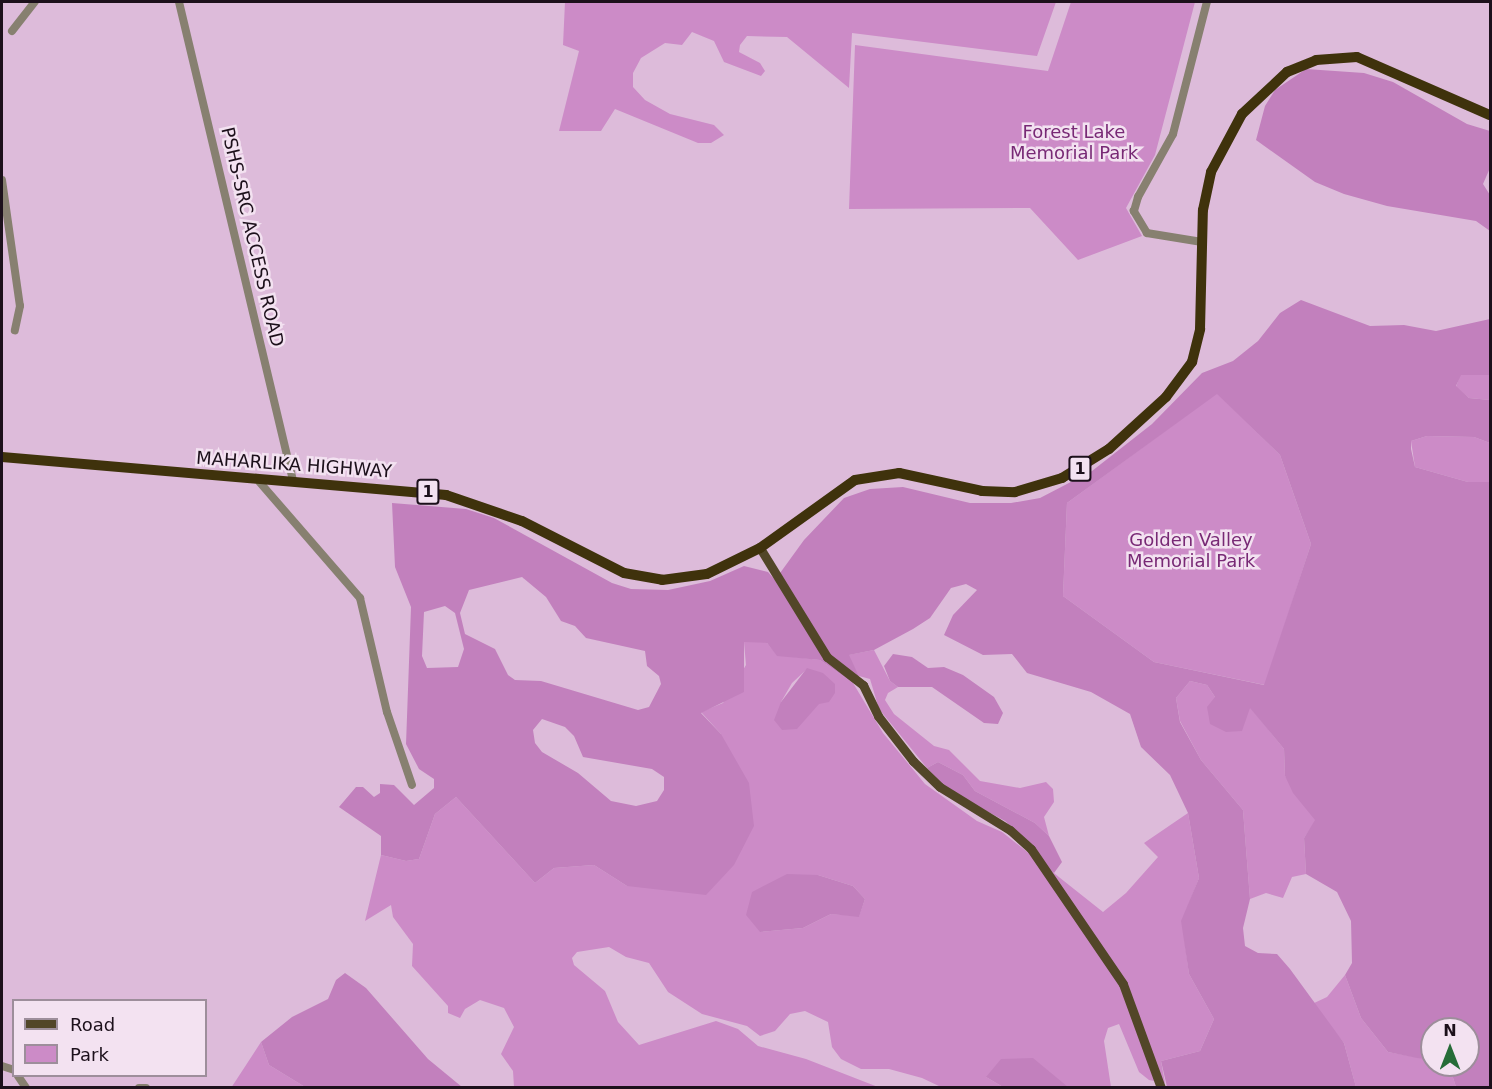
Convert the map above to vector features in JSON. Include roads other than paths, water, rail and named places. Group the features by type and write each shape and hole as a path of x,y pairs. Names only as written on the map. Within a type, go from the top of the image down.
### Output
{"highway":[{"name":"1","path":"1202,242 1207,185 1229,134 1253,101 1287,72 1302,65 1343,56 1369,60 1441,97 1491,116"},
{"name":"MAHARLIKA HIGHWAY","path":"2,457 422,491 466,500 522,520 604,566 645,579 707,574 760,549 840,488 871,475 899,473 1001,493 1029,490 1089,464 1166,397 1192,362 1200,329 1202,242"}],"main road":[{"path":"760,549 827,657 863,685 878,716 913,761 940,787 1010,830 1031,849 1123,984 1161,1088"}],"street":[{"path":"12,31 35,2"},
{"name":"PSHS-SRC ACCESS ROAD","path":"179,2 293,480"},
{"path":"1202,242 1147,233 1134,211 1138,196 1173,134 1207,2"},
{"path":"2,180 20,306 15,330"},
{"path":"256,478 360,598 387,712 412,785"},
{"path":"139,1088 146,1088"}],"park label":[{"name":"Forest Lake Memorial Park","path":"1074,143"},
{"name":"Golden Valley Memorial Park","path":"1191,551"}]}
